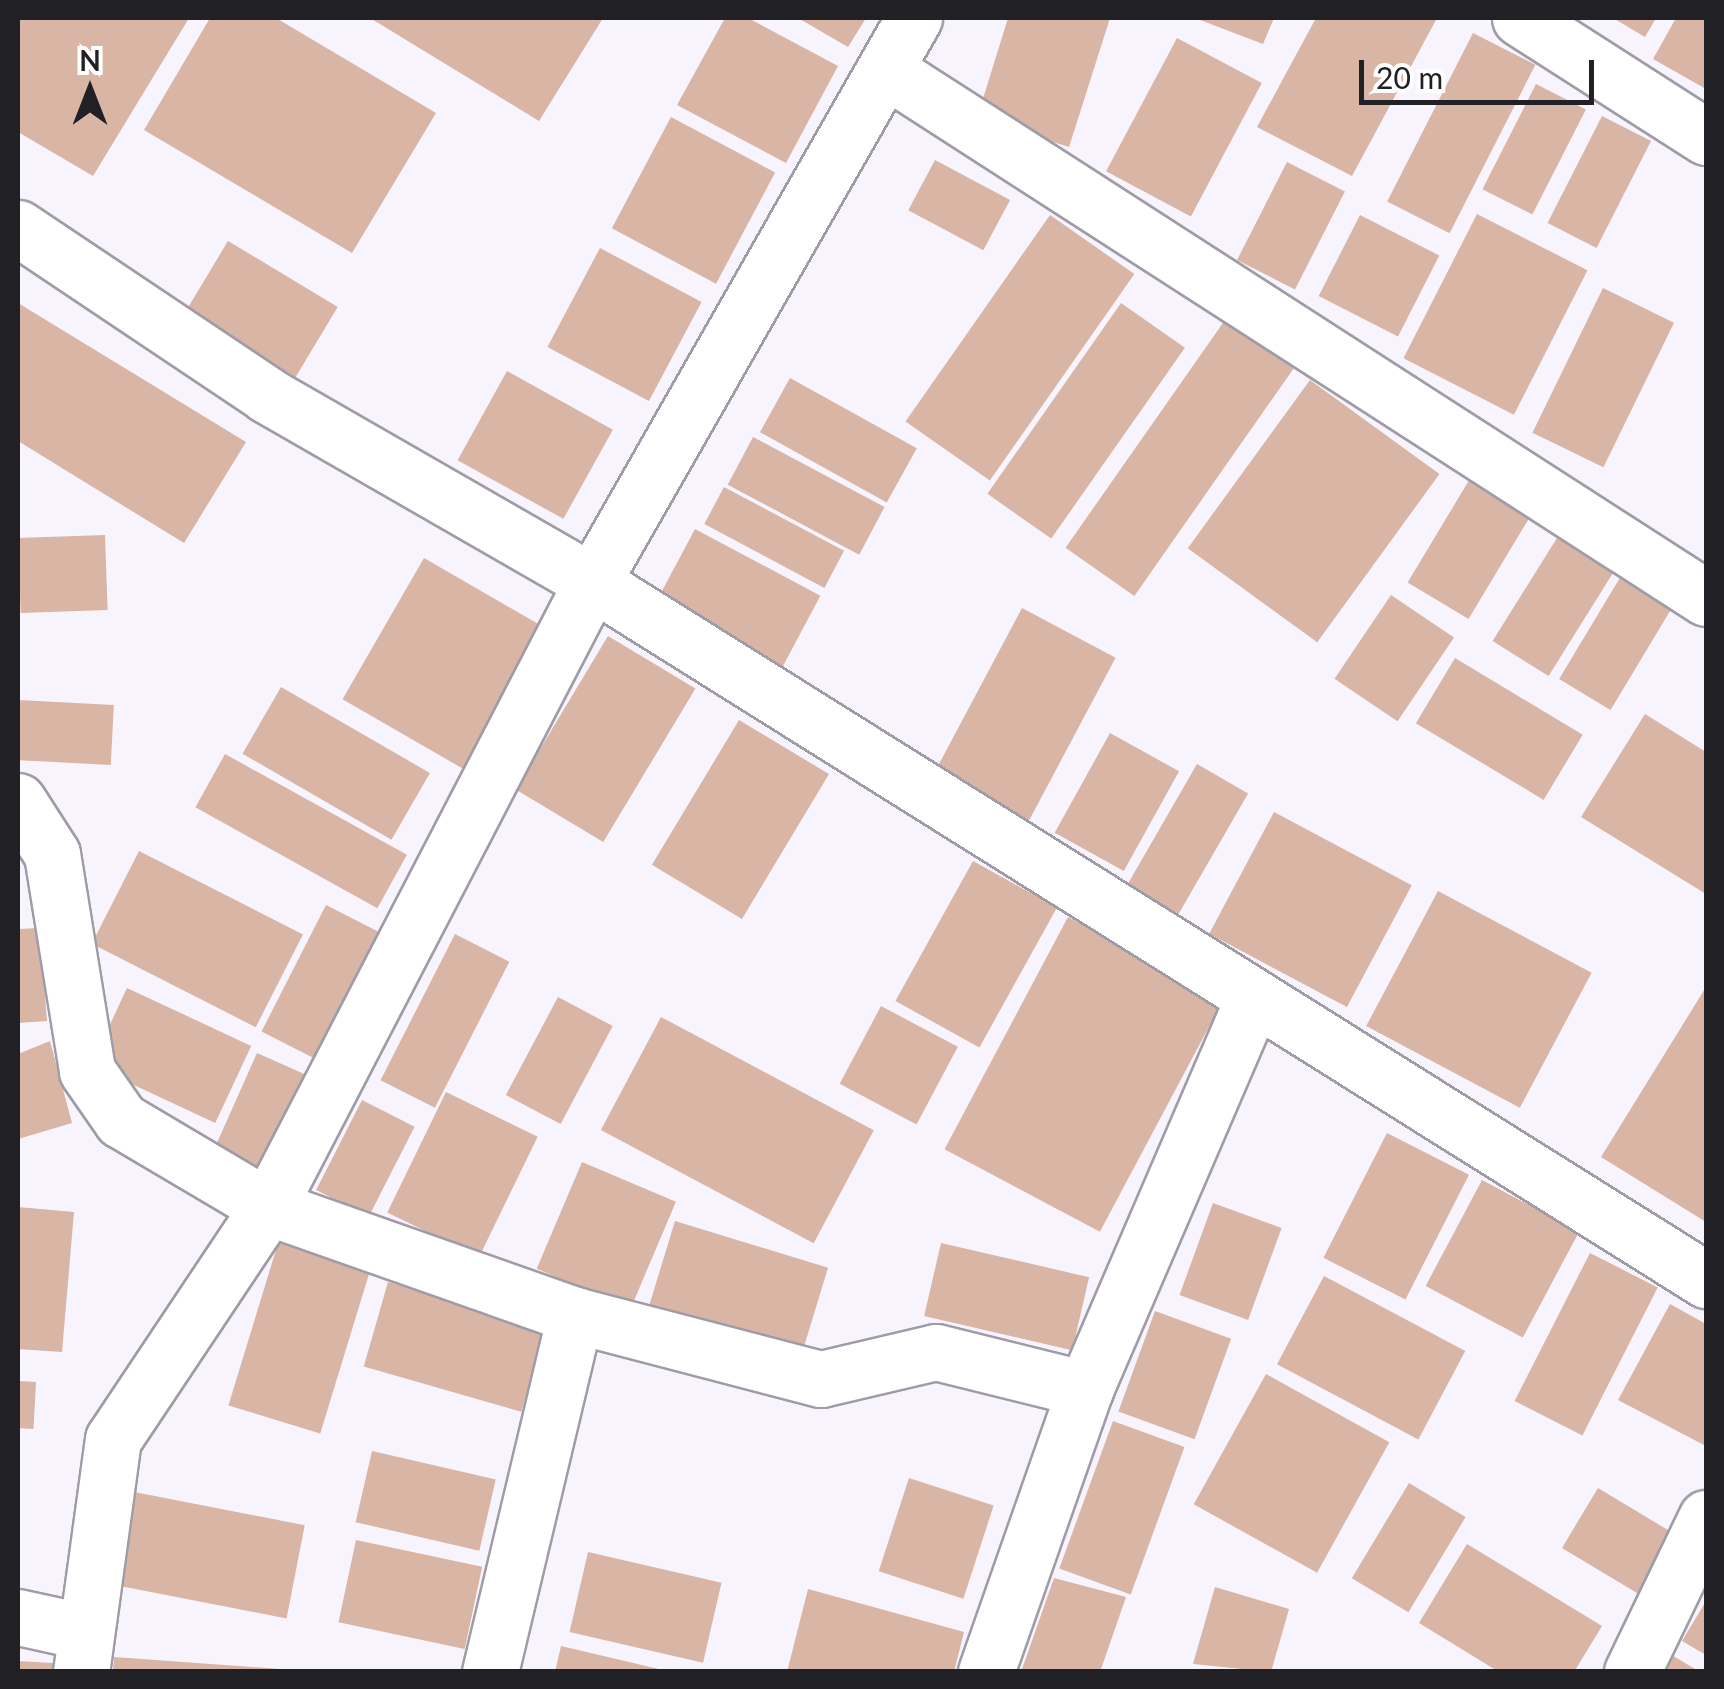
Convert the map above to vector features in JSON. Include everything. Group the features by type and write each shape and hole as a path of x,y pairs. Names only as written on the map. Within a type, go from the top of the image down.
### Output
{"street":[{"path":"18,1616 81,1651 113,1439 268,1207 592,582 914,18"},
{"path":"1520,18 1706,137"},
{"path":"886,70 1706,598"},
{"path":"18,228 267,395 592,582 1251,1002 1706,1280"},
{"path":"18,802 35,854 87,1071 121,1120 268,1207 575,1315 821,1380 936,1352 1085,1388"},
{"path":"986,1672 1085,1388 1251,1002"},
{"path":"490,1672 575,1315"},
{"path":"1632,1672 1706,1518"}],"building":[{"path":"18,18 189,18 93,176 18,132"},
{"path":"210,18 276,18 436,113 352,253 144,130"},
{"path":"370,18 603,18 539,121"},
{"path":"725,18 748,18 838,66 786,163 677,105"},
{"path":"798,18 866,18 848,47"},
{"path":"1008,18 1110,18 1069,147 977,118"},
{"path":"1195,18 1274,18 1263,44"},
{"path":"1316,18 1437,18 1352,176 1257,127"},
{"path":"1613,18 1656,18 1645,37"},
{"path":"1676,18 1706,18 1706,89 1653,59"},
{"path":"1473,33 1535,65 1450,233 1387,201"},
{"path":"1177,38 1262,83 1191,216 1106,171"},
{"path":"1536,84 1586,109 1532,215 1482,189"},
{"path":"1602,116 1651,141 1597,248 1548,223"},
{"path":"671,117 775,172 716,284 612,228"},
{"path":"935,160 1010,200 983,250 908,210"},
{"path":"1287,162 1345,192 1295,290 1237,260"},
{"path":"1477,214 1587,270 1514,415 1403,358"},
{"path":"1050,215 1134,274 990,481 905,421"},
{"path":"1360,215 1439,255 1398,336 1319,296"},
{"path":"228,241 338,307 295,377 186,311"},
{"path":"600,248 702,302 649,401 547,347"},
{"path":"1603,288 1674,323 1603,467 1532,433"},
{"path":"18,303 246,442 184,543 18,441"},
{"path":"1121,303 1185,348 1051,539 987,494"},
{"path":"1225,320 1294,368 1134,596 1066,548"},
{"path":"507,371 613,430 563,519 458,460"},
{"path":"790,378 917,448 887,503 760,432"},
{"path":"1310,380 1439,474 1317,642 1188,548"},
{"path":"753,437 885,507 859,555 728,485"},
{"path":"1471,477 1532,514 1469,619 1408,582"},
{"path":"724,487 844,551 824,588 704,524"},
{"path":"695,529 820,596 773,684 648,617"},
{"path":"1562,530 1618,565 1549,676 1493,641"},
{"path":"105,535 108,610 21,613 18,538"},
{"path":"424,558 550,631 469,772 342,699"},
{"path":"1624,571 1675,602 1611,710 1559,679"},
{"path":"1391,595 1454,637 1398,721 1335,679"},
{"path":"1022,608 1116,658 1028,822 935,772"},
{"path":"608,636 695,689 603,842 516,789"},
{"path":"1455,658 1583,735 1544,800 1416,723"},
{"path":"281,687 430,773 391,840 242,754"},
{"path":"18,700 114,705 111,765 18,760"},
{"path":"1645,714 1706,752 1706,894 1581,817"},
{"path":"739,720 829,774 742,919 652,865"},
{"path":"1110,733 1179,771 1124,871 1055,833"},
{"path":"225,754 407,855 377,908 195,807"},
{"path":"1197,764 1248,794 1176,918 1125,889"},
{"path":"1274,812 1412,885 1347,1007 1209,934"},
{"path":"139,851 303,935 256,1027 92,944"},
{"path":"973,861 1057,908 979,1047 895,1001"},
{"path":"1438,891 1592,973 1520,1108 1366,1026"},
{"path":"326,905 394,940 329,1066 262,1032"},
{"path":"1068,917 1223,1000 1100,1232 945,1149"},
{"path":"40,928 47,1021 18,1023 18,929"},
{"path":"455,934 509,962 435,1108 381,1080"},
{"path":"1706,987 1706,1222 1601,1157"},
{"path":"127,988 251,1046 215,1123 91,1065"},
{"path":"558,997 613,1026 561,1124 506,1095"},
{"path":"881,1006 958,1047 917,1125 840,1084"},
{"path":"661,1017 874,1130 814,1243 601,1130"},
{"path":"50,1041 72,1123 18,1139 18,1054"},
{"path":"257,1053 313,1078 266,1184 210,1159"},
{"path":"446,1092 538,1137 479,1257 387,1212"},
{"path":"362,1100 415,1127 369,1217 316,1190"},
{"path":"1387,1133 1469,1175 1405,1300 1323,1258"},
{"path":"582,1162 676,1202 631,1309 537,1269"},
{"path":"1482,1180 1579,1232 1523,1338 1426,1286"},
{"path":"1213,1203 1282,1228 1248,1320 1179,1295"},
{"path":"18,1207 74,1212 62,1352 18,1349"},
{"path":"675,1221 828,1268 802,1353 649,1306"},
{"path":"279,1240 371,1268 320,1434 228,1405"},
{"path":"941,1243 1089,1277 1072,1350 924,1316"},
{"path":"1590,1253 1658,1288 1582,1435 1515,1401"},
{"path":"1324,1276 1465,1351 1418,1439 1277,1364"},
{"path":"388,1282 546,1327 521,1412 364,1367"},
{"path":"1670,1304 1706,1324 1706,1446 1618,1400"},
{"path":"1155,1311 1231,1339 1195,1439 1118,1412"},
{"path":"1266,1374 1389,1442 1317,1573 1194,1504"},
{"path":"18,1381 36,1382 34,1429 18,1428"},
{"path":"1113,1421 1184,1447 1131,1595 1059,1569"},
{"path":"372,1451 496,1480 479,1551 356,1522"},
{"path":"909,1478 994,1506 963,1599 879,1571"},
{"path":"1409,1483 1466,1517 1408,1612 1352,1578"},
{"path":"1598,1488 1675,1534 1639,1594 1562,1548"},
{"path":"129,1491 305,1525 287,1618 111,1584"},
{"path":"356,1540 482,1567 465,1649 339,1622"},
{"path":"1467,1544 1602,1626 1574,1672 1499,1672 1419,1623"},
{"path":"588,1552 721,1583 703,1663 570,1632"},
{"path":"1054,1578 1126,1597 1100,1672 1021,1672"},
{"path":"1215,1587 1289,1609 1271,1672 1193,1664"},
{"path":"808,1589 964,1632 954,1672 787,1672"},
{"path":"1706,1601 1706,1655 1682,1641"},
{"path":"561,1646 663,1670 663,1672 555,1672"},
{"path":"1670,1654 1700,1672 1660,1672"},
{"path":"114,1657 280,1669 280,1672 113,1672"},
{"path":"18,1661 53,1663 53,1672 18,1672"}]}
